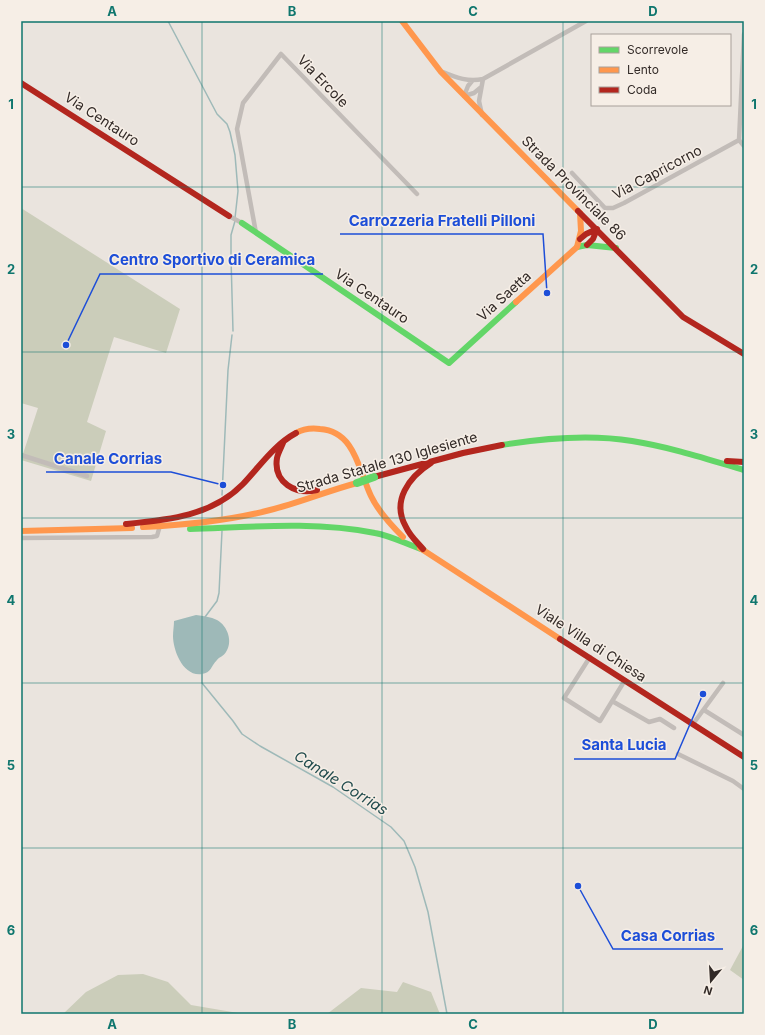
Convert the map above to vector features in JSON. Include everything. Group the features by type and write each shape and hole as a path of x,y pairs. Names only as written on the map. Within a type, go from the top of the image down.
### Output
{"main road":[{"name":"Strada Provinciale 86","path":"402,21 441,72 683,317 744,354"},
{"name":"Via Centauro","path":"21,83 229,216"},
{"name":"Via Saetta","path":"449,363 577,247 581,231 580,213"},
{"name":"Via Centauro","path":"242,224 449,363"},
{"path":"580,239 586,234 597,229"},
{"path":"587,245 593,239 597,229"},
{"path":"577,247 587,245 616,248"},
{"path":"126,524 168,520 187,516 219,502 245,482 283,441 294,433 309,428 326,429 341,436 348,443 371,496 385,518 403,537 424,550"},
{"name":"Strada Statale 130 Iglesiente","path":"21,531 105,530 219,524 234,518 272,510 374,477 464,452 505,443 558,437 614,439 656,446 744,470"},
{"path":"283,441 277,457 278,472 283,481 294,490 308,492 340,484 356,483"},
{"path":"689,455 732,462 744,462"},
{"path":"689,455 709,464 744,474"},
{"path":"424,550 411,536 402,522 401,500 403,492 414,475 425,464"},
{"name":"Strada Statale 130 Iglesiente","path":"21,526 126,524 179,525"},
{"path":"105,530 159,529 219,524 233,528 310,526 377,533 424,550"},
{"name":"Viale Villa di Chiesa","path":"424,550 492,596 590,657 744,757"}],"street":[{"path":"441,72 457,78 472,81 483,79 586,21"},
{"path":"744,34 739,140 744,146"},
{"name":"Via Ercole","path":"256,232 237,129 243,103 281,54 417,194"},
{"path":"482,115 479,101 480,88 483,79"},
{"path":"464,96 472,81"},
{"path":"464,96 474,93 480,88"},
{"name":"Via Capricorno","path":"572,173 605,208 613,208 739,140"},
{"path":"229,216 242,224"},
{"path":"21,455 87,476"},
{"path":"21,538 152,537 157,536 159,529"},
{"path":"590,657 564,698 600,721 625,680"},
{"path":"693,724 723,683"},
{"path":"612,701 649,722 660,719 674,728"},
{"path":"704,710 744,735"},
{"path":"678,754 732,781 744,789"}],"green space":[{"path":"21,208 180,309 166,353 114,337 87,422 106,431 91,481 21,460 38,408 21,403"},
{"path":"744,944 744,980 730,970"},
{"path":"143,974 168,982 191,1005 244,1014 63,1014 86,992 118,975"},
{"path":"403,982 431,992 440,1014 327,1014 361,988 397,992"}],"water":[{"path":"196,615 217,620 227,630 229,639 228,648 225,653 215,662 209,671 202,674 195,674 184,667 177,655 173,642 174,621"}],"waterway":[{"name":"Canale Corrias","path":"168,21 217,114 227,124 230,132 235,155 238,191 235,218"},
{"name":"Canale Corrias","path":"233,331 231,235 235,221"},
{"name":"Canale Corrias","path":"222,495 228,370 232,335"},
{"name":"Canale Corrias","path":"222,503 222,517"},
{"name":"Canale Corrias","path":"205,617 217,601 219,593 222,531"},
{"name":"Canale Corrias","path":"202,674 202,683 242,734 260,746 333,787 391,827 404,841 415,867 428,912 447,1014"}],"traffic: fast":[{"path":"242,223 449,363 516,302"},
{"path":"577,247 587,245 616,248"},
{"path":"502,445 534,440 583,437 616,439 674,450 744,470"},
{"path":"357,483 374,477"},
{"path":"190,529 260,526 306,526 352,529 381,534 424,550"}],"traffic: slow":[{"path":"402,21 441,72 578,211"},
{"path":"516,302 577,247 581,231 580,213"},
{"path":"296,433 305,430 317,429 332,431 341,437 348,444 354,454 377,507 389,523 403,537"},
{"path":"143,527 207,522 254,514 292,504 357,483"},
{"path":"21,531 132,528"},
{"path":"420,548 560,639"}],"traffic: jam":[{"path":"21,83 229,216"},
{"path":"578,211 683,317 744,354"},
{"path":"580,239 586,234 597,229"},
{"path":"587,245 593,239 597,229"},
{"path":"126,524 173,518 203,510 218,503 231,495 274,450 296,433"},
{"path":"283,443 277,456 277,467 282,480 294,489 301,491 317,490"},
{"path":"374,477 463,453 502,445"},
{"path":"727,461 744,462"},
{"path":"423,549 408,530 400,508 405,490 409,483 416,475 431,463"},
{"path":"560,639 744,757"}],"place":[{"name":"Carrozzeria Fratelli Pilloni","path":"547,293"},
{"name":"Centro Sportivo di Ceramica","path":"66,345"},
{"name":"Canale Corrias","path":"223,485"},
{"name":"Santa Lucia","path":"703,694"},
{"name":"Casa Corrias","path":"578,886"}]}
